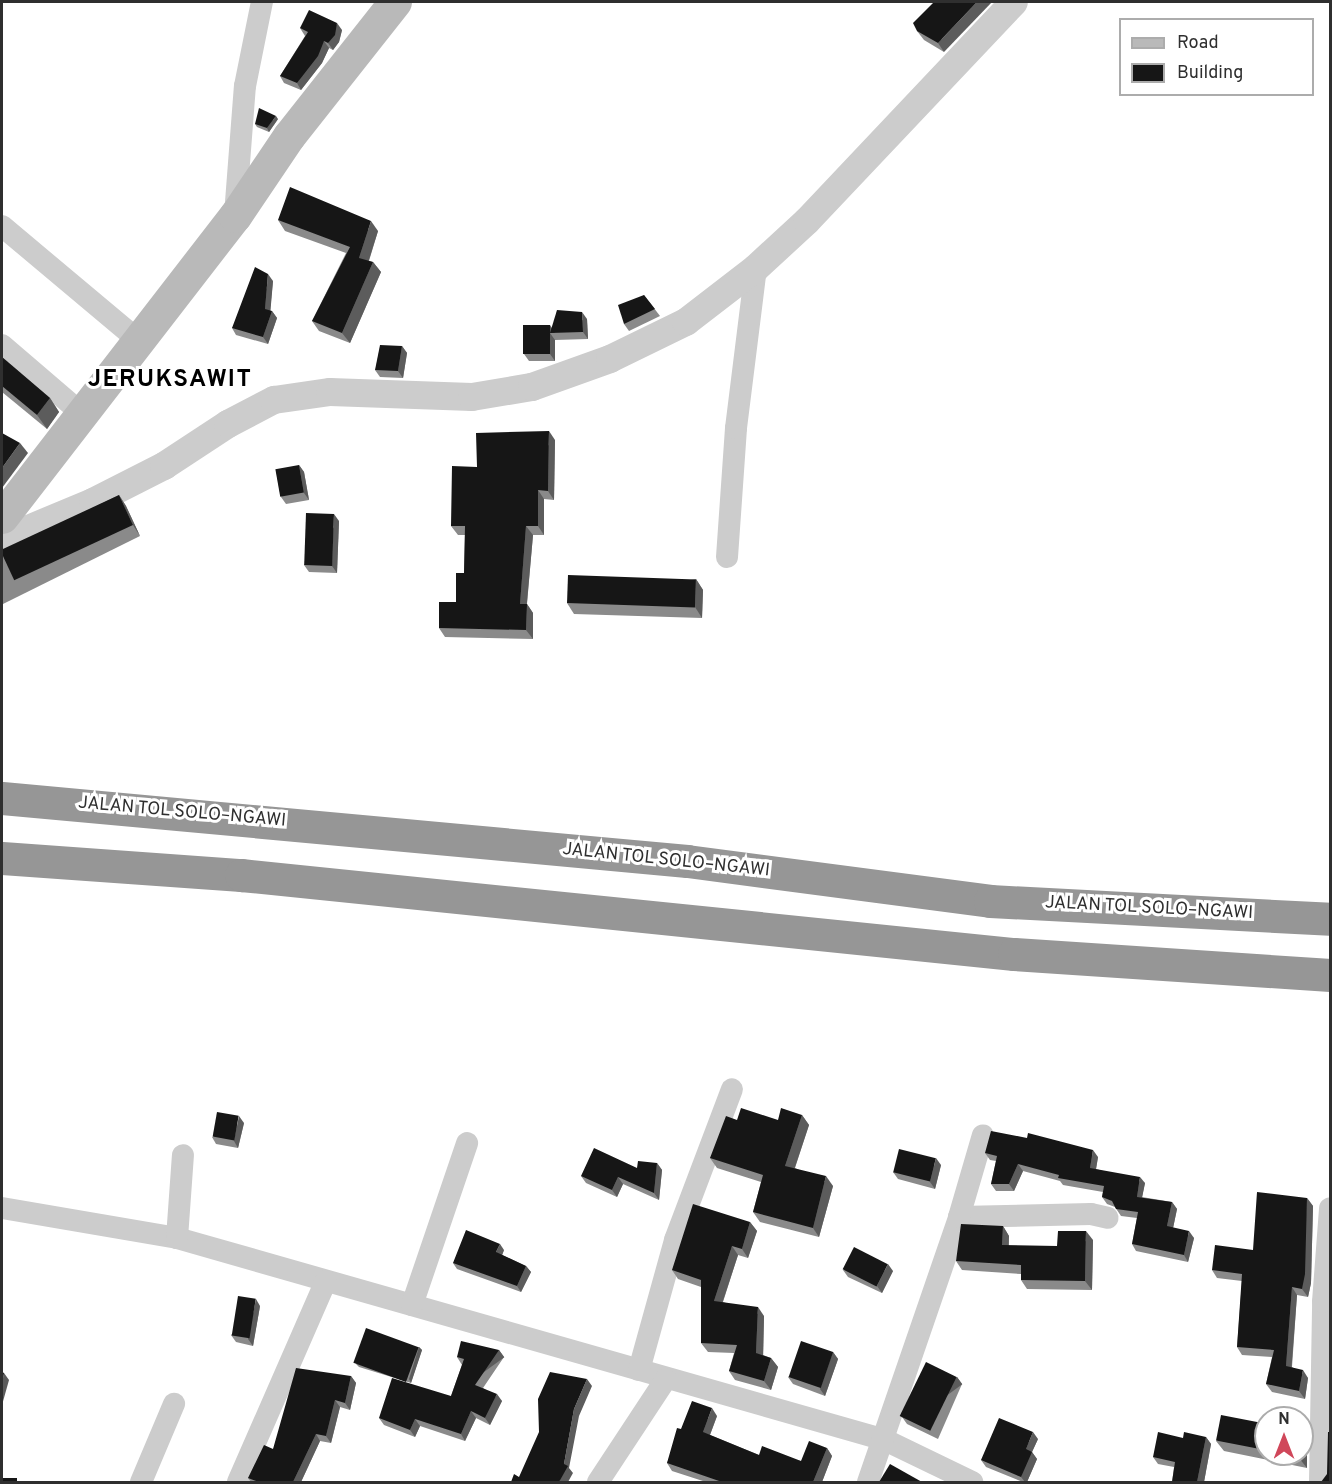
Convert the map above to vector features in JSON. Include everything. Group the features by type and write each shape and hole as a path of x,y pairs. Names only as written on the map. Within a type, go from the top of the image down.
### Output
{"highway":[{"name":"JALAN TOL SOLO–NGAWI","path":"2,798 687,861 990,901 1330,919"},
{"path":"2,858 241,875 1014,954 1330,975"}],"main road":[{"path":"2,518 80,412 235,216 289,136 394,2"}],"street":[{"path":"235,216 244,86 262,2"},
{"path":"2,540 93,502 164,466 228,424 274,400 330,393 472,397 532,387 610,359 686,322 756,268 807,221 1014,2"},
{"path":"2,226 138,340"},
{"path":"727,557 736,428 756,268"},
{"path":"2,345 80,412"},
{"path":"639,1370 675,1240 732,1089"},
{"path":"868,1482 885,1440 959,1217 983,1135"},
{"path":"412,1305 467,1143"},
{"path":"177,1238 183,1155"},
{"path":"2,1208 177,1238 885,1440 972,1482"},
{"path":"1320,1482 1323,1302 1330,1208"},
{"path":"959,1217 1091,1214 1107,1218"},
{"path":"238,1482 326,1281"},
{"path":"598,1482 666,1379"},
{"path":"141,1482 174,1404"}],"building":[{"path":"934,2 977,2 938,43 917,31 913,23"},
{"path":"309,10 337,23 335,35 328,43 324,41 318,56 297,83 280,76 308,32 300,28"},
{"path":"259,108 276,116 267,128 255,124"},
{"path":"290,187 371,221 359,258 373,262 342,333 312,321 350,247 278,220"},
{"path":"255,267 268,274 265,309 272,311 263,337 232,328"},
{"path":"644,295 655,309 624,324 618,305"},
{"path":"557,310 582,312 583,332 550,333"},
{"path":"523,325 550,325 550,354 523,354"},
{"path":"380,345 402,346 398,371 375,370"},
{"path":"2,357 50,398 37,415 2,386"},
{"path":"549,431 548,491 538,490 538,526 526,526 520,604 527,604 526,630 439,628 439,602 456,602 456,573 464,573 465,526 451,526 452,466 477,467 476,433"},
{"path":"2,433 20,443 2,468"},
{"path":"299,465 304,493 280,497 275,469"},
{"path":"119,495 133,525 14,580 2,550"},
{"path":"306,513 334,514 332,566 304,565"},
{"path":"568,575 696,579 695,607 567,603"},
{"path":"741,1108 778,1120 781,1108 802,1115 785,1166 826,1176 813,1228 753,1212 763,1175 710,1158 726,1116 737,1120"},
{"path":"217,1112 239,1116 234,1140 213,1137"},
{"path":"991,1131 1027,1138 1028,1133 1093,1150 1090,1168 1140,1177 1137,1197 1172,1202 1167,1226 1189,1231 1184,1255 1132,1244 1138,1212 1116,1209 1112,1201 1102,1197 1104,1186 1058,1178 1059,1175 1018,1164 1009,1184 991,1184 997,1156 985,1153"},
{"path":"594,1148 637,1168 638,1161 657,1163 654,1193 618,1177 612,1190 581,1176"},
{"path":"899,1149 936,1158 930,1181 893,1172"},
{"path":"1257,1192 1307,1198 1305,1274 1302,1289 1292,1287 1286,1366 1303,1370 1299,1391 1266,1384 1274,1350 1237,1347 1242,1274 1212,1270 1215,1245 1253,1250"},
{"path":"693,1204 750,1222 742,1249 732,1246 714,1301 758,1307 756,1353 771,1358 764,1381 729,1371 737,1345 701,1343 701,1280 672,1270"},
{"path":"961,1224 1003,1226 1002,1245 1057,1246 1058,1231 1086,1231 1085,1281 1021,1280 1021,1265 956,1261"},
{"path":"466,1230 500,1244 496,1252 526,1266 517,1286 453,1263"},
{"path":"854,1247 888,1264 877,1287 843,1269"},
{"path":"238,1296 256,1299 250,1338 232,1336"},
{"path":"366,1328 419,1347 406,1382 353,1363"},
{"path":"461,1341 499,1350 475,1385 497,1394 485,1418 471,1411 461,1434 415,1419 410,1430 379,1418 392,1378 451,1396 464,1359 457,1357"},
{"path":"801,1341 833,1352 821,1388 789,1377"},
{"path":"926,1362 957,1377 930,1431 900,1416"},
{"path":"296,1368 351,1376 345,1403 335,1400 326,1436 316,1434 293,1482 259,1482 248,1478 264,1445 273,1449"},
{"path":"550,1372 587,1379 574,1409 564,1464 568,1466 559,1482 511,1482 514,1474 519,1477 539,1432 538,1399"},
{"path":"692,1401 712,1408 703,1432 759,1455 762,1446 801,1461 809,1441 827,1448 813,1482 722,1482 667,1463 677,1428 681,1429"},
{"path":"1221,1415 1254,1421 1254,1448 1216,1441"},
{"path":"999,1418 1033,1432 1026,1449 1032,1452 1021,1477 981,1460"},
{"path":"1158,1432 1183,1438 1184,1432 1206,1437 1197,1482 1172,1482 1175,1462 1153,1457"},
{"path":"1328,1432 1330,1432 1330,1482 1321,1482 1327,1474"},
{"path":"890,1464 922,1482 879,1482"},
{"path":"2,1478 17,1478 17,1482 2,1482"}],"district":[{"name":"JERUKSAWIT","path":"170,381"}]}
